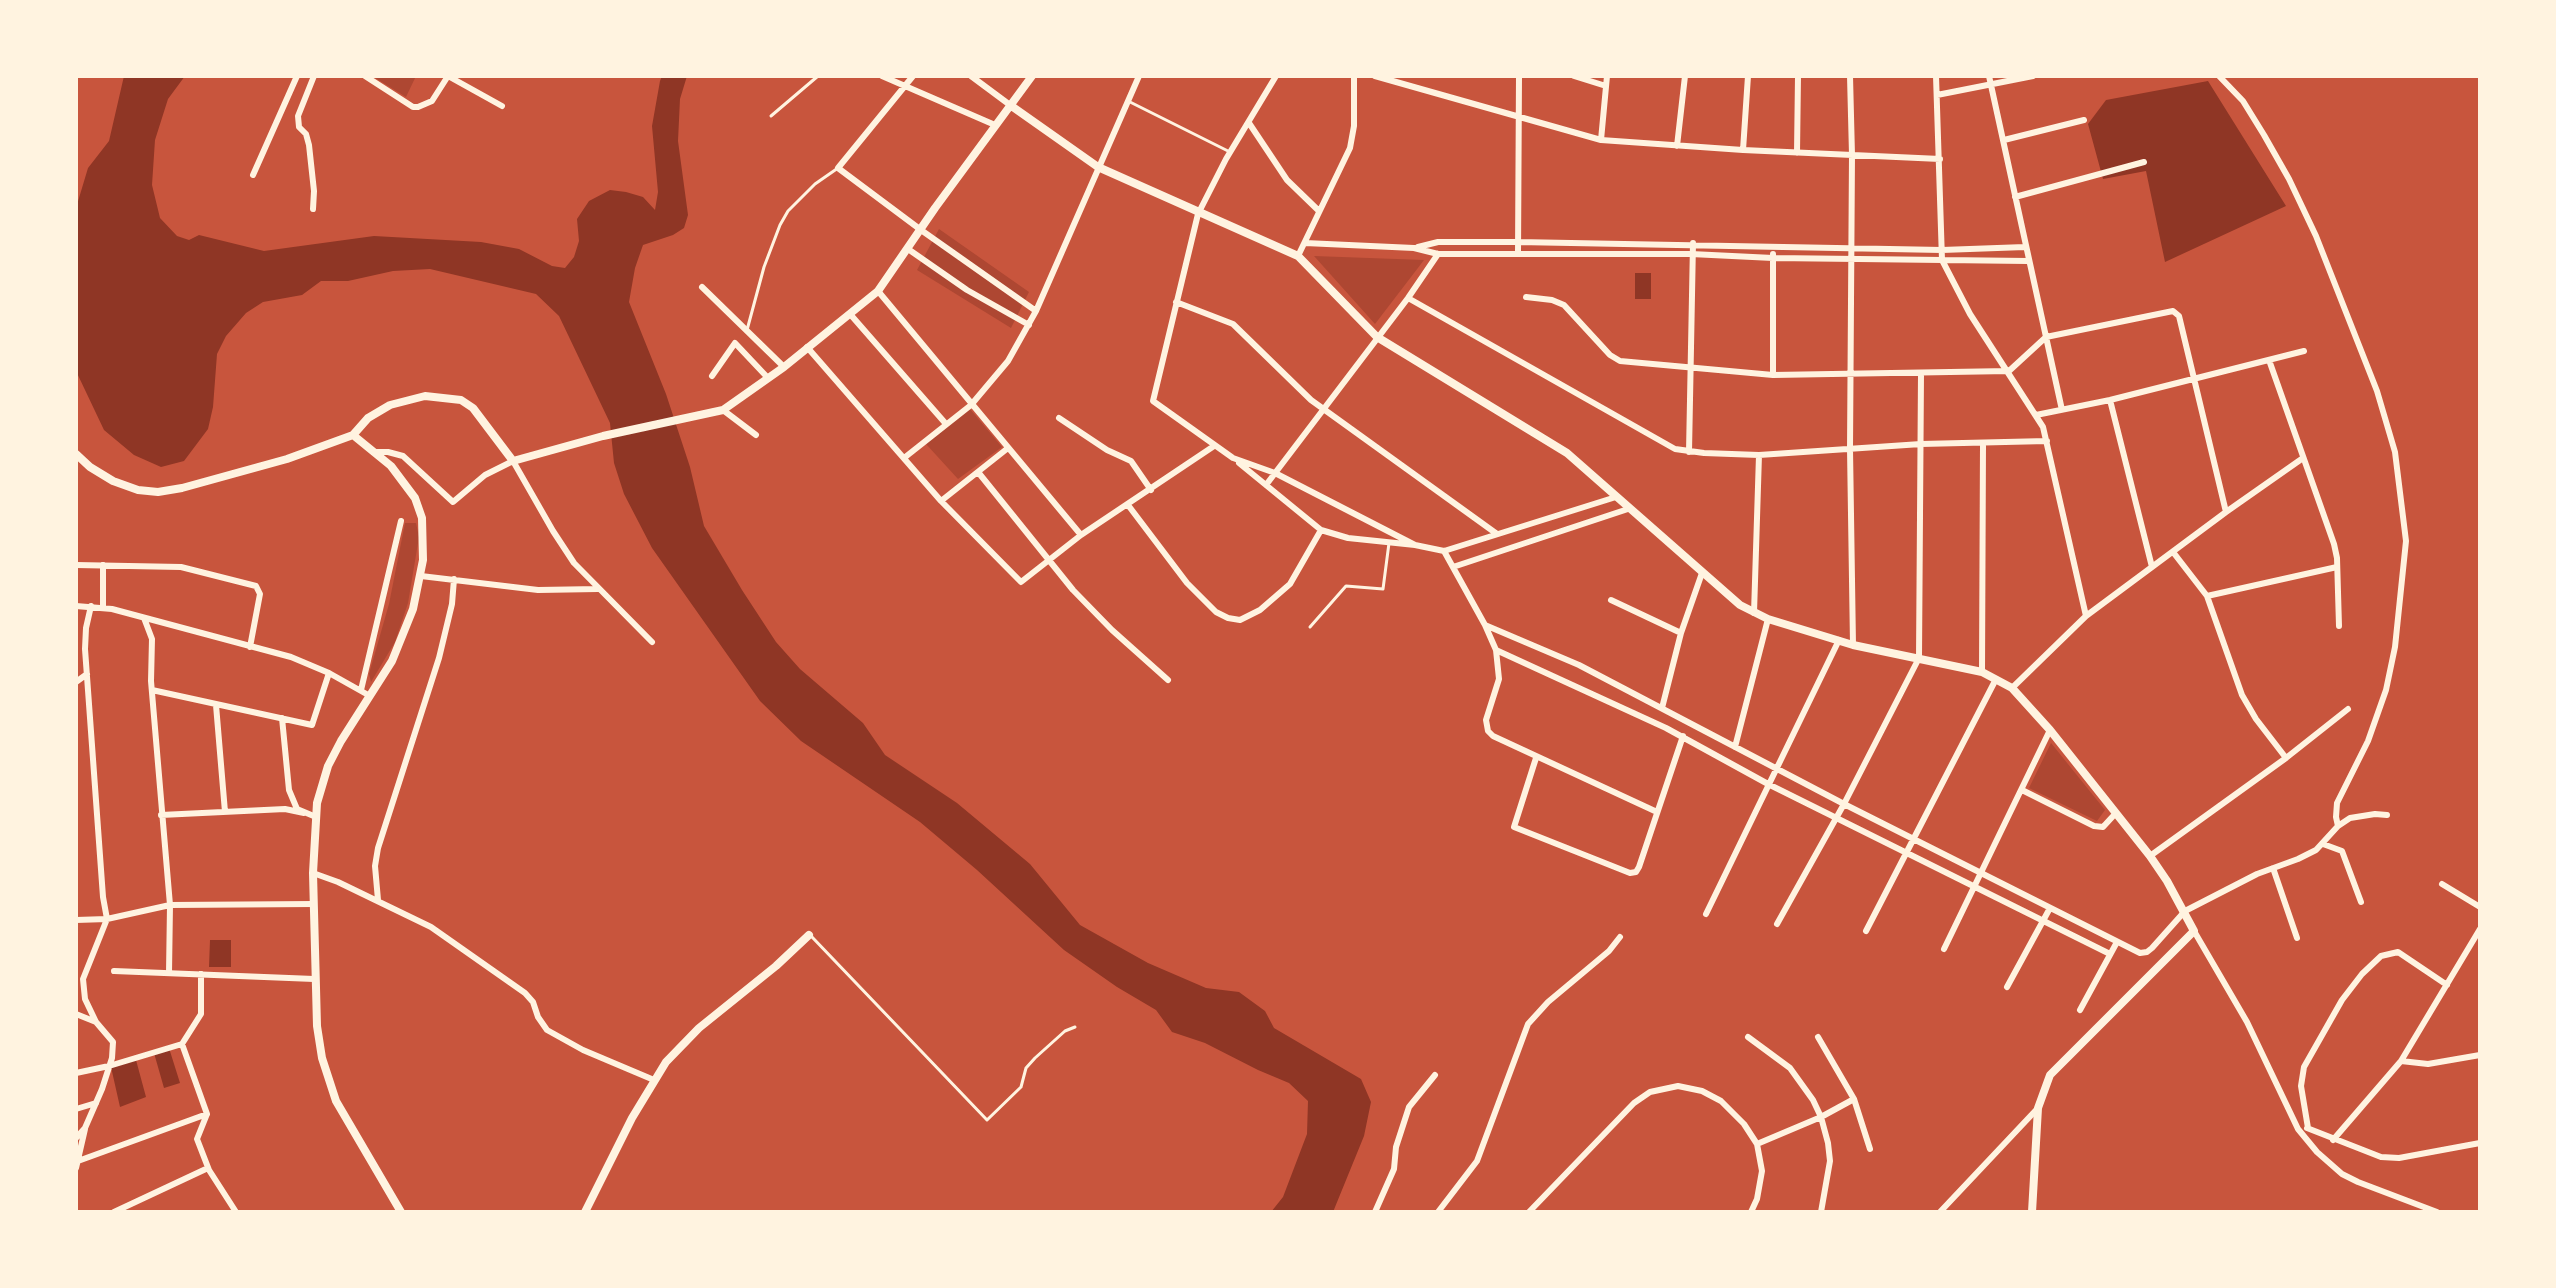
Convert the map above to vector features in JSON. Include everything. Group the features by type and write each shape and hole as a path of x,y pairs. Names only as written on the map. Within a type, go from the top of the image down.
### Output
{"street":[{"path":"253,175 297,76"},
{"path":"313,209 309,145 306,134 299,127 298,116 314,76"},
{"path":"365,76 413,107 432,101 448,76 502,106"},
{"path":"882,76 995,125"},
{"path":"913,76 838,168 1036,311"},
{"path":"971,76 1098,167 1298,256 1377,337 1567,453 1740,605 1768,619 1853,645 1982,672 2012,688 2050,730 2150,856 2185,911 2247,1022 2298,1129 2317,1152 2342,1174 2373,1189 2437,1212"},
{"path":"375,452 403,456 453,502 485,475 513,461 603,436 723,410 784,367 878,291 1032,76"},
{"path":"904,458 971,405 1000,372 1023,335 1130,102 1139,76"},
{"path":"1276,76 1230,152 1198,214 1153,401 1233,458 1321,530 1348,538 1444,551 1616,497"},
{"path":"1298,256 1350,148 1354,126 1354,76"},
{"path":"1375,76 1601,140 1940,159"},
{"path":"1518,254 1519,76"},
{"path":"1574,76 1606,86"},
{"path":"1601,140 1607,76"},
{"path":"1677,146 1685,76"},
{"path":"1743,150 1748,76"},
{"path":"1797,153 1798,76"},
{"path":"1850,76 1853,645"},
{"path":"1936,76 1942,260 1970,314 2036,415 2047,441 2086,616"},
{"path":"1989,76 2062,410"},
{"path":"1937,95 2033,76"},
{"path":"2219,76 2243,101 2289,179 2305,213 2377,391 2395,452 2406,541 2395,647 2386,690 2368,741 2337,803 2338,826"},
{"path":"2004,140 2084,120"},
{"path":"1249,123 1287,180 1319,211"},
{"path":"2015,197 2144,162"},
{"path":"1266,485 1408,298 1438,254 1438,242"},
{"path":"1414,248 1438,242 1693,243 1942,250 2025,247"},
{"path":"1305,243 1414,248 1438,254 1691,254 2028,261"},
{"path":"1689,452 1693,243"},
{"path":"1773,247 1773,375"},
{"path":"908,249 967,290 1029,325"},
{"path":"702,287 784,367"},
{"path":"878,291 1081,535"},
{"path":"1526,297 1552,300 1564,305 1610,355 1620,361 1773,375 2009,371 2046,337 2168,311 2179,316 2226,512"},
{"path":"1408,298 1675,449 1759,455 1921,444 2047,441"},
{"path":"1176,302 1233,324 1324,409 1497,534"},
{"path":"850,314 946,424"},
{"path":"712,376 735,343 768,378"},
{"path":"807,347 941,501 1021,582 1081,535 1214,446"},
{"path":"2036,415 2110,400 2304,351"},
{"path":"2269,360 2334,544 2339,626"},
{"path":"1777,924 1844,804 1919,658 1921,374"},
{"path":"76,454 113,481 138,490 158,492 287,459 353,435 368,418 390,405 425,396 461,400 473,408 513,461 560,542 598,589 652,642"},
{"path":"2110,400 2152,567"},
{"path":"723,410 756,435"},
{"path":"1059,418 1107,450 1131,461 1151,490"},
{"path":"353,435 391,466 415,498 422,518 424,538 421,576 413,609 392,661 328,766 316,817 314,979 317,1026 329,1085 401,1212"},
{"path":"1982,672 1983,443"},
{"path":"941,501 1008,448"},
{"path":"1754,613 1759,455"},
{"path":"1233,458 1275,473 1415,545"},
{"path":"2012,688 2086,616 2303,458"},
{"path":"978,472 1048,560 1112,630 1168,680"},
{"path":"1128,505 1187,583 1216,612 1240,620 1260,610 1290,584 1321,530"},
{"path":"1453,567 1628,509"},
{"path":"361,690 401,521"},
{"path":"1444,551 1496,650 1499,679 1486,725 1493,736 1657,812"},
{"path":"2173,552 2207,596 2242,695 2286,758"},
{"path":"76,565 181,567 253,584 260,594 250,647"},
{"path":"103,565 103,607"},
{"path":"2207,596 2337,567"},
{"path":"1662,708 1681,633 1702,573"},
{"path":"421,576 538,590 598,589"},
{"path":"378,900 375,857 439,658 452,604 454,579"},
{"path":"1611,600 1681,633"},
{"path":"76,606 103,607 291,657 329,673 370,696"},
{"path":"77,1164 85,1128 112,1058 113,1042 96,1022 85,999 83,979 107,919 85,639 91,606"},
{"path":"144,618 152,639 152,690 170,905 169,973"},
{"path":"1735,747 1768,619"},
{"path":"152,639 161,624"},
{"path":"1485,625 1579,665 2132,950 2147,952 2185,911 2257,874 2298,859 2323,844 2338,826 2358,816 2387,815"},
{"path":"1706,914 1839,640"},
{"path":"1496,650 1683,736 1768,784 2110,954"},
{"path":"76,670 87,672"},
{"path":"76,682 87,672"},
{"path":"152,690 312,725 329,673"},
{"path":"1866,931 1996,679"},
{"path":"216,705 225,812"},
{"path":"2150,856 2348,709"},
{"path":"282,718 289,790 297,809 304,813"},
{"path":"1944,949 2050,730"},
{"path":"1536,758 1514,827 1630,873 1636,872 1639,867 1683,736"},
{"path":"2022,790 2094,826 2103,827 2115,814"},
{"path":"161,815 285,809 316,817"},
{"path":"2323,844 2342,851 2361,902"},
{"path":"2273,868 2297,938"},
{"path":"313,873 378,900 431,927 503,976 533,1002 547,1030 583,1050 654,1080"},
{"path":"2442,884 2480,907"},
{"path":"76,920 107,919 170,905 314,904"},
{"path":"2007,987 2050,908"},
{"path":"2333,1140 2401,1061 2480,929"},
{"path":"2032,1212 2038,1108 2050,1075 2194,931"},
{"path":"585,1212 654,1080 679,1046 809,935"},
{"path":"1438,1212 1477,1161 1528,1024 1548,1002 1609,951 1620,937"},
{"path":"2080,1010 2117,942"},
{"path":"2308,1128 2301,1086 2304,1067 2342,1000 2362,974 2377,959 2398,952 2447,985"},
{"path":"114,971 314,979"},
{"path":"76,1073 182,1044 201,1014 201,974"},
{"path":"76,1014 96,1022"},
{"path":"1748,1037 1790,1068 1821,1117 1830,1161 1821,1212"},
{"path":"1818,1037 1854,1099 1870,1149"},
{"path":"182,1044 207,1114 197,1139 208,1168 236,1212"},
{"path":"2401,1061 2428,1064 2480,1055"},
{"path":"1375,1212 1394,1169 1396,1147 1409,1107 1435,1075"},
{"path":"1529,1212 1634,1103 1650,1092 1663,1088 1688,1087 1721,1101 1744,1124 1757,1144 1762,1171 1757,1199 1751,1212"},
{"path":"1757,1144 1821,1117 1854,1099"},
{"path":"76,1109 96,1103"},
{"path":"1940,1212 2038,1108"},
{"path":"77,1164 207,1114"},
{"path":"76,1138 85,1128"},
{"path":"2298,1129 2308,1128 2371,1155 2399,1158 2476,1144"},
{"path":"114,1212 208,1168"}],"lane":[{"path":"771,116 818,76"},
{"path":"1130,102 1230,152"},
{"path":"746,332 764,267 780,225 788,211 815,184 838,168"},
{"path":"1310,627 1346,586 1383,589 1389,543"},
{"path":"809,935 987,1120 1021,1087 1026,1068 1035,1058 1065,1031 1075,1027"}],"shaded area":[{"path":"124,76 185,76 168,99 155,140 152,185 160,218 177,236 189,240 199,235 264,251 374,236 481,242 519,249 552,266 565,268 574,257 579,241 577,219 589,201 610,190 626,192 643,197 655,210 658,192 652,126 660,81 662,76 687,76 680,99 678,141 688,215 684,228 643,245 629,302 666,394 690,467 704,526 776,642 800,669 863,723 885,755 957,803 1030,864 1080,925 1148,963 1206,988 1239,992 1265,1011 1274,1028 1361,1079 1371,1102 1364,1136 1333,1212 1271,1212 1283,1197 1307,1134 1308,1101 1289,1083 1205,1043 1172,1032 1156,1010 1064,950 920,822 801,741 760,701 652,548 624,494 614,463 610,423 559,316 536,294 430,269 393,271 348,281 321,281 302,295 263,302 246,313 226,336 217,354 208,429 184,461 161,467 134,455 104,430 76,371 76,208 88,168 109,141"},
{"path":"372,76 416,76 406,97"},
{"path":"2208,81 2286,206 2165,262 2146,171 2103,179 2088,124 2106,100"},
{"path":"939,229 1029,292 1011,328 917,270"},
{"path":"1314,256 1424,260 1375,324"},
{"path":"1635,273 1651,273 1651,299 1635,299"},
{"path":"970,409 1002,447 958,479 926,444"},
{"path":"405,523 416,523 419,537 408,603 395,642 371,682 369,674 389,604"},
{"path":"2051,743 2105,810 2097,821 2029,788"},
{"path":"210,940 231,940 231,967 209,967"},
{"path":"169,1048 180,1083 164,1088 154,1053"},
{"path":"136,1060 146,1097 120,1107 111,1067"}]}
